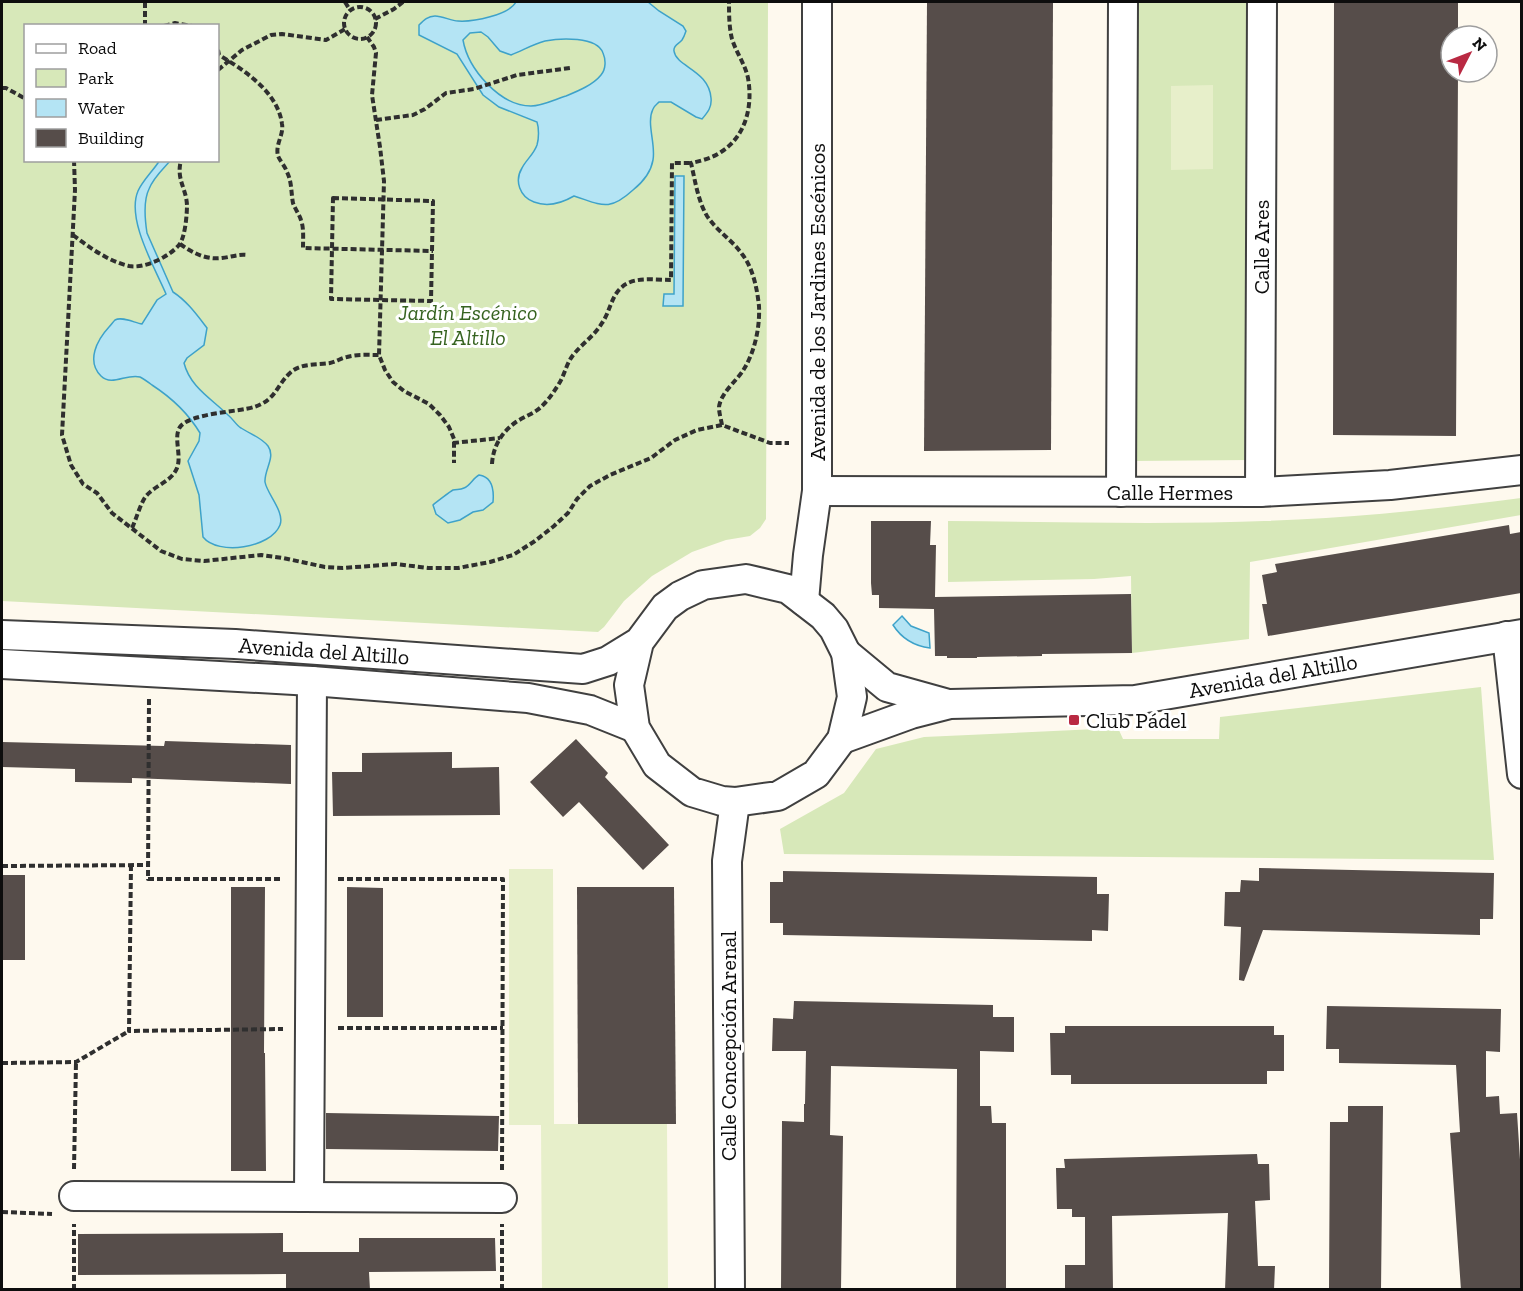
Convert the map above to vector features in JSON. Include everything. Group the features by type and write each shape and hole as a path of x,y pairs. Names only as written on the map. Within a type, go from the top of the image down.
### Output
{"street":[{"name":"Avenida de los Jardines Escénicos","path":"804,601 817,491 817,2"},
{"path":"1122,492 1123,2"},
{"name":"Calle Ares","path":"1260,492 1262,2"},
{"name":"Calle Hermes","path":"817,491 1260,492 1390,485 1521,470"},
{"name":"Avenida del Altillo","path":"2,635 235,644 583,669 608,661 639,642 665,607 680,596 703,585 746,579 788,589 824,616 834,629 846,653 852,697 842,739 816,774 778,796 735,802 722,801 692,792 657,765 635,728 628,685 639,642"},
{"path":"1514,635 1521,774"},
{"name":"Avenida del Altillo","path":"842,739 911,714 950,704 1135,700 1514,635"},
{"name":"Avenida del Altillo","path":"846,653 887,687 950,704"},
{"name":"Avenida del Altillo","path":"2,664 312,681 528,698 590,711 635,728"},
{"path":"309,1197 312,681"},
{"name":"Calle Concepción Arenal","path":"730,1290 727,861 735,802"},
{"path":"64,1205 309,1197 502,1198"}],"path":[{"path":"145,2 145,24"},
{"path":"345,2 350,10"},
{"path":"375,19 403,2"},
{"path":"492,464 492,455 505,431 542,407 560,382 573,355 604,321 622,287 633,281 671,280 672,163 691,164 720,153 732,144 746,121 749,93 747,76 732,39 729,2"},
{"path":"359,7 369,10 375,19 374,29 367,37 357,39 348,34 345,29 344,19 350,10 359,7"},
{"path":"219,69 242,50 271,35 282,34 326,40 345,29"},
{"path":"367,37 376,53 372,95 384,181 379,355 393,382 404,391 429,404 449,427 454,439 454,463"},
{"path":"219,55 255,79 264,88 278,111 283,132 278,143 278,157 287,171 294,204 302,223 303,248 433,251"},
{"path":"376,120 413,115 446,93 474,89 517,75 570,68"},
{"path":"2,88 24,98"},
{"path":"74,162 75,190 62,435 71,465 83,484 97,493 112,513 161,551 182,559 204,561 261,555 325,567 396,564 428,568 458,568 513,555 554,526 590,486 651,458 675,440 697,430 722,425 770,443 817,442"},
{"path":"72,235 112,260 131,266 147,265 164,257 180,244 185,226 187,204 178,170 180,162"},
{"path":"691,164 706,215 742,254 750,268 756,285 759,308 758,332 745,368 721,398 719,409 722,425"},
{"path":"333,198 383,199 433,201 431,301 331,299 333,198"},
{"path":"180,244 197,255 211,259 239,254 247,255"},
{"path":"132,528 146,496 177,470 180,459 178,435 180,427 189,421 266,402 276,393 292,371 302,366 333,362 348,357 379,355"},
{"path":"453,443 500,438"},
{"path":"149,671 148,879 503,879 502,1290"},
{"path":"129,1031 131,865"},
{"path":"2,866 149,865"},
{"path":"2,1063 76,1062 129,1031 503,1028"},
{"path":"2,1212 64,1205"}],"green space":[{"name":"Jardín Escénico El Altillo","path":"2,2 768,2 766,519 750,536 726,540 692,552 652,576 624,601 598,632 2,601"},
{"path":"1134,2 1250,2 1249,460 1133,461"},
{"path":"1213,85 1213,169 1171,170 1171,86"},
{"path":"1521,498 1521,515 1250,562 1249,639 1132,653 1131,576 948,582 948,521 1232,522 1375,514"},
{"path":"1481,687 1494,860 784,854 780,829 844,793 876,749 924,737 1118,728 1123,739 1219,739 1220,717"},
{"path":"509,869 553,869 554,1124 667,1124 668,1289 542,1289 541,1125 509,1125"}],"water":[{"path":"516,2 648,2 683,26 686,31 682,40 674,47 674,51 680,61 705,81 711,98 709,109 702,119 671,102 659,102 653,108 650,121 654,154 650,169 640,184 618,201 605,205 574,196 549,204 529,200 520,188 519,178 522,168 537,145 537,122 499,107 483,95 457,54 419,35 419,25 430,17 438,16 455,21 465,21 490,17 512,7","holes":["481,32 500,51 511,55 545,41 560,39 586,41 599,47 604,56 605,67 603,73 590,85 566,96 540,105 519,104 497,93 471,63 463,40 470,33"]},
{"path":"159,162 169,162 151,185 147,194 145,211 147,233 173,292 196,313 207,328 204,345 184,363 187,371 202,392 239,427 259,438 270,450 265,482 281,520 275,533 256,544 232,548 210,543 203,537 199,495 188,461 199,441 200,433 185,412 142,378 135,376 115,380 105,379 94,364 97,344 115,320 125,319 142,324 157,300 166,294 143,243 136,215 135,202 143,183"},
{"path":"675,176 684,176 683,306 663,306 664,294 674,294"},
{"path":"479,475 484,476 490,482 493,489 493,502 483,510 448,523 436,514 433,505 453,490 466,487"},
{"path":"902,616 911,626 929,633 930,648 919,646 900,634 893,625"}],"building":[{"path":"927,2 1053,2 1051,450 924,451"},
{"path":"1334,2 1458,2 1458,24 1439,24 1439,84 1458,84 1456,436 1333,435"},
{"path":"871,521 931,521 930,545 936,545 935,597 1131,594 1132,653 1042,654 1042,656 977,658 935,656 934,609 879,608 879,595 872,595"},
{"path":"1509,525 1510,534 1521,532 1521,593 1268,636 1262,604 1267,604 1262,575 1277,572 1275,564"},
{"path":"576,739 608,773 605,777 669,845 643,870 579,802 563,817 530,782"},
{"path":"165,741 291,745 291,784 132,778 132,783 75,782 75,769 2,767 2,742 164,746"},
{"path":"452,752 452,768 499,767 500,815 333,816 332,772 362,772 362,753"},
{"path":"1259,868 1494,873 1493,919 1480,919 1480,935 1263,930 1244,981 1239,980 1241,927 1224,926 1225,892 1240,892 1241,880 1259,881"},
{"path":"783,871 1097,877 1097,894 1109,894 1108,931 1092,930 1092,941 783,935 783,923 770,923 770,882 783,882"},
{"path":"2,875 25,875 25,960 2,960"},
{"path":"231,887 265,887 266,1171 231,1171"},
{"path":"347,887 383,888 383,1017 347,1017"},
{"path":"577,887 674,887 676,1124 578,1124"},
{"path":"794,1001 993,1005 993,1017 1014,1017 1014,1052 980,1051 980,1106 991,1106 992,1123 1006,1123 1006,1290 956,1290 957,1069 831,1066 830,1135 843,1136 841,1290 781,1290 782,1121 804,1122 806,1051 772,1051 773,1018 793,1019"},
{"path":"1327,1006 1501,1009 1500,1052 1486,1051 1486,1097 1499,1096 1500,1114 1517,1113 1521,1175 1521,1290 1461,1290 1450,1133 1460,1132 1456,1065 1339,1063 1339,1049 1326,1049"},
{"path":"1065,1026 1274,1026 1274,1035 1284,1035 1284,1071 1267,1071 1267,1084 1071,1084 1071,1075 1051,1075 1050,1033 1065,1033"},
{"path":"1348,1106 1383,1106 1381,1290 1329,1290 1330,1122 1348,1122"},
{"path":"326,1113 499,1116 498,1151 326,1149"},
{"path":"1257,1154 1258,1164 1269,1164 1270,1200 1255,1201 1258,1266 1275,1266 1274,1290 1225,1290 1228,1213 1112,1216 1113,1290 1065,1290 1065,1265 1085,1265 1085,1217 1072,1217 1072,1209 1057,1209 1056,1168 1065,1168 1064,1159"},
{"path":"283,1233 283,1252 359,1252 359,1238 495,1238 496,1271 369,1272 370,1290 286,1290 286,1274 78,1275 78,1234"}],"place":[{"name":"Club Pádel","path":"1074,720"}]}
